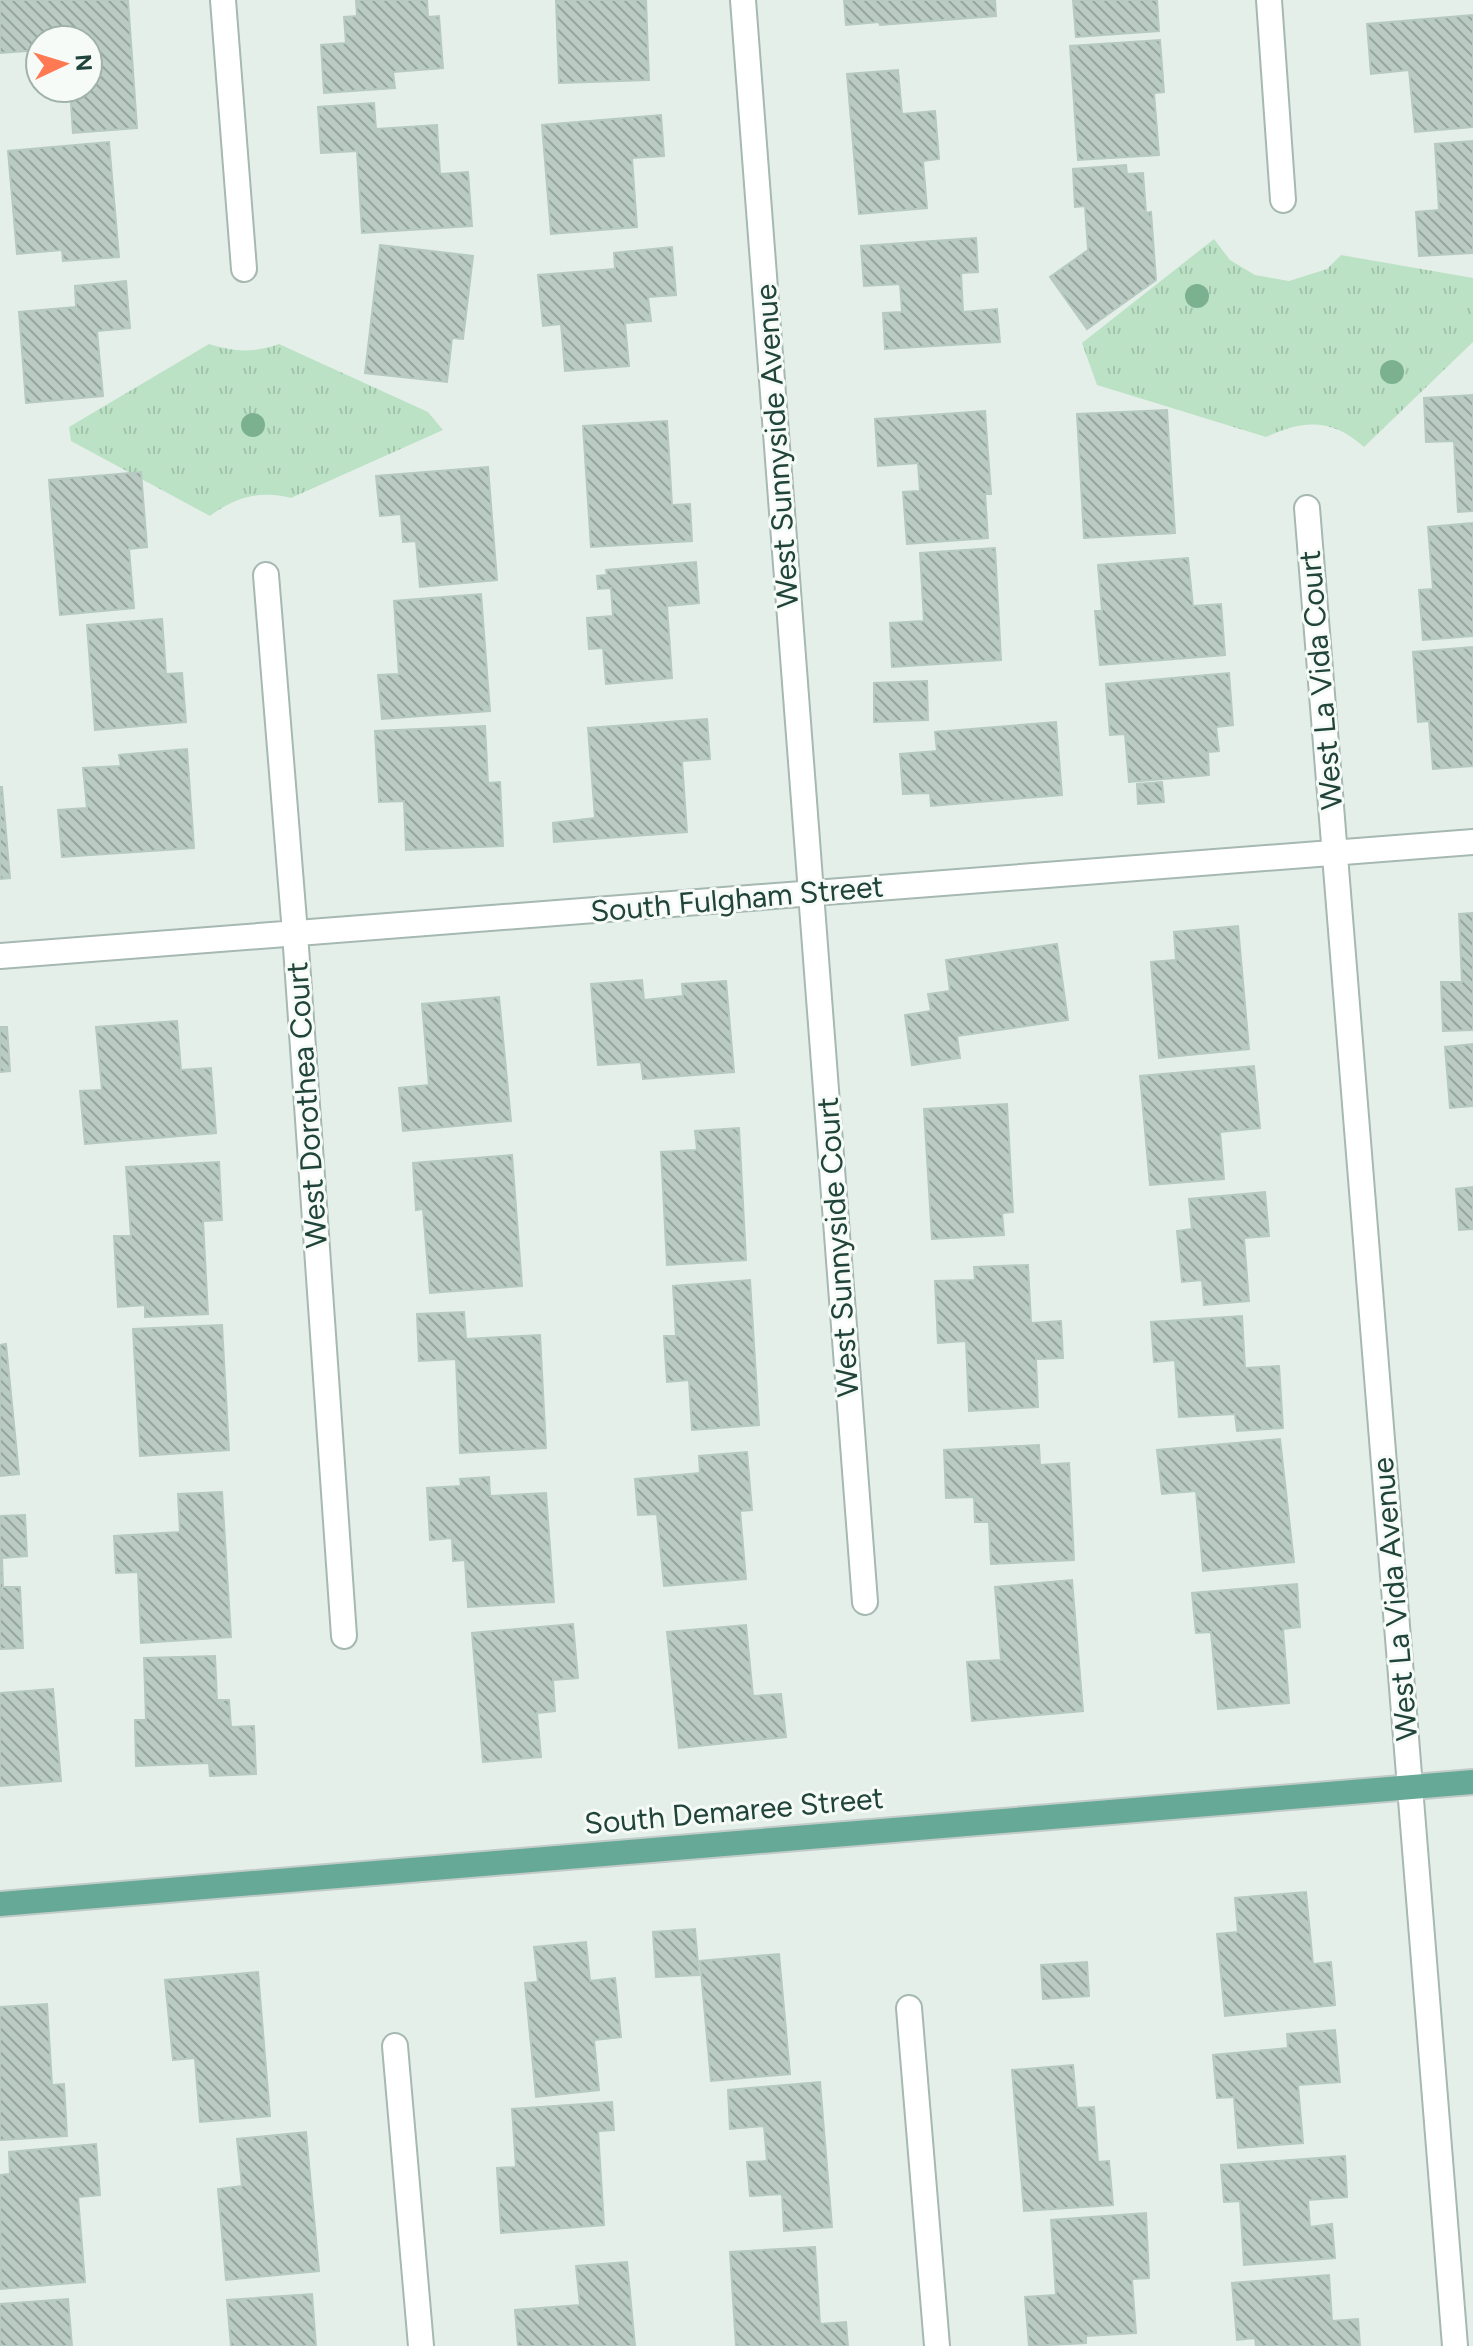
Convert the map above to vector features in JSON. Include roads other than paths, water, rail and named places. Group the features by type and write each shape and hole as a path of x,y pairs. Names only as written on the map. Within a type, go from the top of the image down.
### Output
{"main road":[{"name":"South Demaree Street","path":"0,1904 1473,1782"}],"street":[{"path":"223,0 244,269"},
{"name":"West Sunnyside Avenue","path":"743,0 812,893"},
{"path":"1269,0 1283,200"},
{"name":"West La Vida Court","path":"1307,508 1335,851"},
{"name":"West Dorothea Court","path":"266,575 295,933 344,1636"},
{"name":"South Fulgham Street","path":"0,956 1473,842"},
{"name":"West La Vida Avenue","path":"1335,851 1455,2346"},
{"name":"West Sunnyside Court","path":"812,893 865,1602"},
{"path":"909,2008 937,2346"},
{"path":"395,2046 421,2346"}]}
